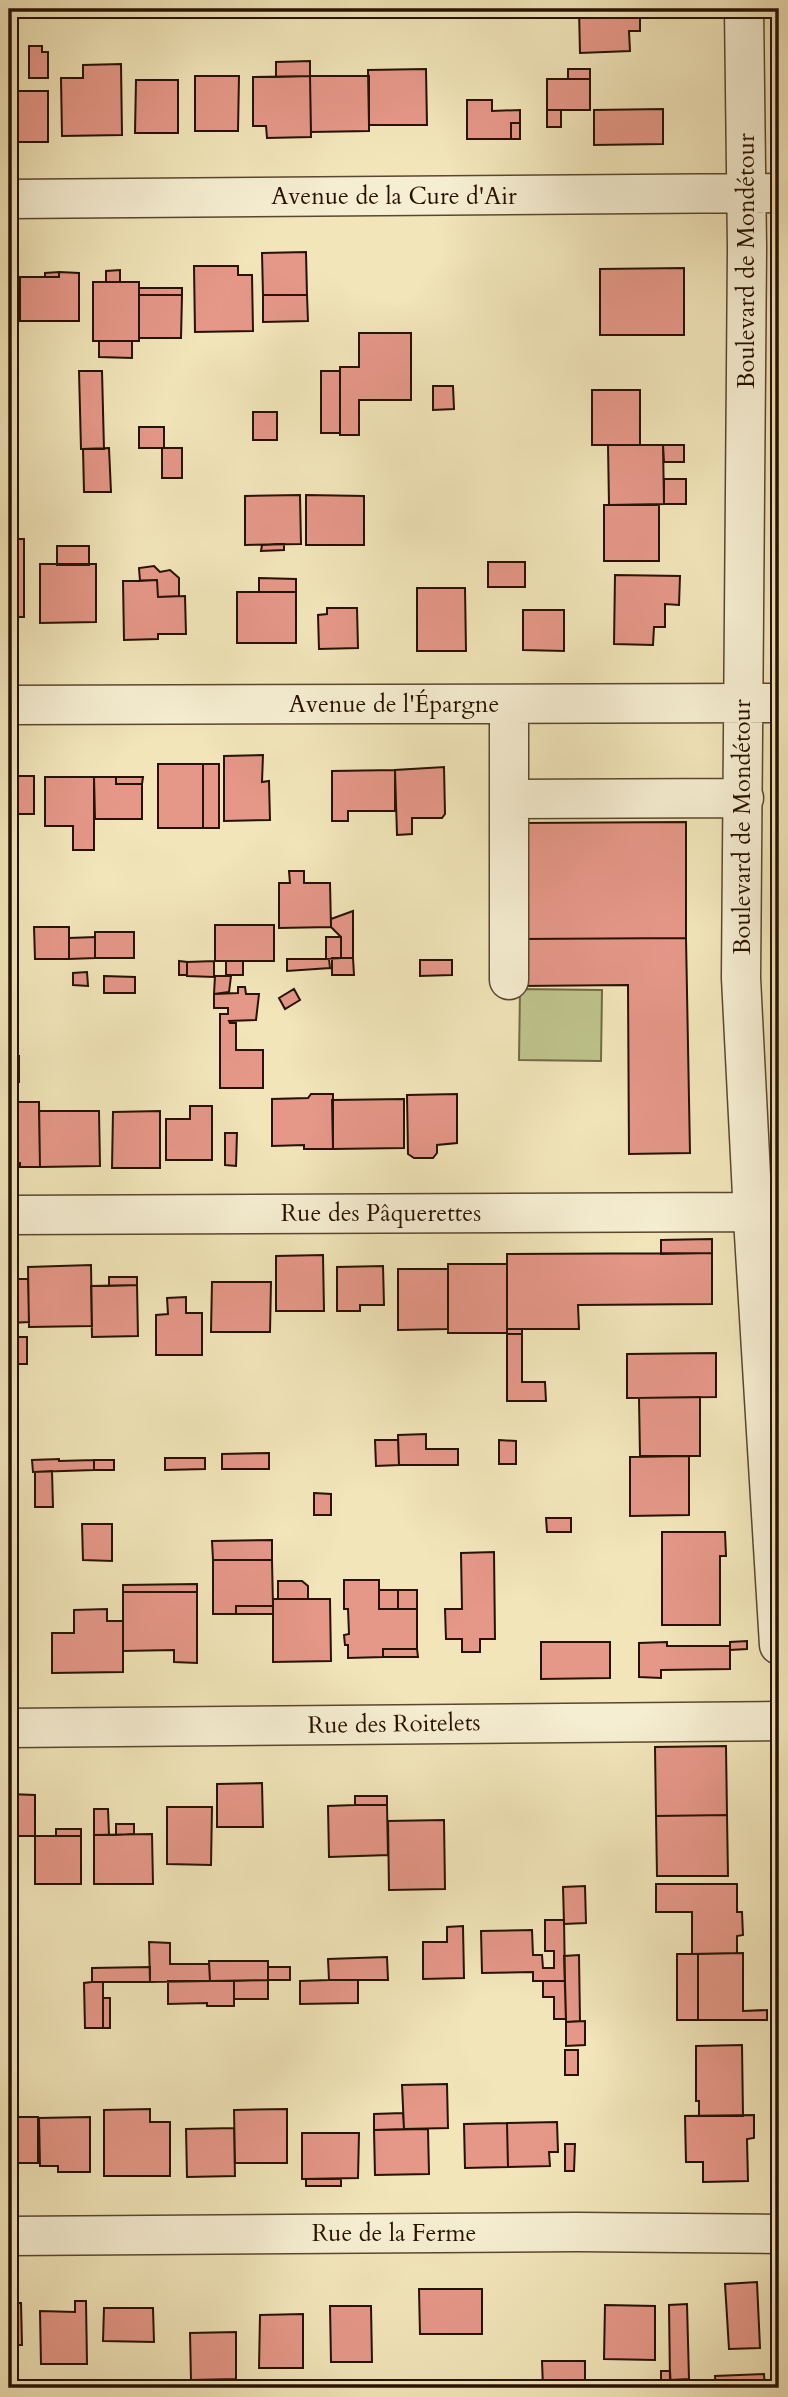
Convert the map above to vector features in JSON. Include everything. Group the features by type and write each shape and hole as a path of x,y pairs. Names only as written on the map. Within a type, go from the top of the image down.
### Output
{"street":[{"name":"Boulevard de Mondétour","path":"744,9 763,193 761,703 744,798 741,978 752,1212 779,1645"},
{"name":"Avenue de la Cure d'Air","path":"9,199 763,193"},
{"name":"Avenue de l'Épargne","path":"9,705 761,703"},
{"path":"509,704 509,980"},
{"path":"510,799 744,798"},
{"name":"Rue des Pâquerettes","path":"9,1216 752,1212"},
{"name":"Rue des Roitelets","path":"9,1728 779,1721"},
{"name":"Rue de la Ferme","path":"9,2236 577,2232 779,2234"}],"green space":[{"path":"520,989 602,990 601,1061 519,1060"}],"building":[{"path":"579,9 640,9 640,31 629,31 630,51 580,53"},
{"path":"29,46 42,46 42,52 48,52 48,78 29,78"},
{"path":"310,61 310,76 276,77 276,62"},
{"path":"121,64 122,135 62,136 61,78 83,78 83,65"},
{"path":"426,69 427,125 369,125 368,70"},
{"path":"568,69 590,69 590,79 568,79"},
{"path":"195,76 239,76 238,131 195,131"},
{"path":"310,76 369,76 369,131 311,132"},
{"path":"310,76 311,137 267,138 266,126 253,126 253,77"},
{"path":"547,79 590,79 590,110 547,110"},
{"path":"136,80 178,80 178,133 135,133"},
{"path":"9,91 48,91 48,142 9,142"},
{"path":"467,100 492,100 492,111 520,110 520,123 511,123 511,139 467,139"},
{"path":"663,109 663,144 594,145 594,110"},
{"path":"547,110 561,110 561,127 547,127"},
{"path":"511,123 520,123 520,139 511,139"},
{"path":"306,252 307,295 263,295 262,253"},
{"path":"194,266 238,266 238,275 252,275 253,331 195,332"},
{"path":"684,268 684,335 600,335 600,269"},
{"path":"120,270 120,282 106,282 106,271"},
{"path":"59,272 79,273 79,321 20,321 20,277 59,277"},
{"path":"59,272 59,277 45,277 45,273"},
{"path":"93,282 139,282 139,341 93,341"},
{"path":"139,288 182,288 182,295 139,295"},
{"path":"139,295 182,295 181,338 139,338"},
{"path":"263,295 307,295 308,321 263,322"},
{"path":"359,333 411,333 411,400 359,400 359,435 340,435 340,367 359,367"},
{"path":"99,341 132,341 132,358 99,357"},
{"path":"79,371 102,371 104,449 81,449"},
{"path":"321,371 340,371 340,433 321,433"},
{"path":"433,386 453,386 454,409 433,410"},
{"path":"592,390 640,390 640,445 592,445"},
{"path":"253,412 277,412 277,440 253,440"},
{"path":"139,427 164,427 164,448 139,448"},
{"path":"608,445 663,445 664,504 609,505"},
{"path":"663,445 684,445 684,462 664,462"},
{"path":"109,448 111,492 84,492 83,449"},
{"path":"162,448 182,448 182,478 162,478"},
{"path":"664,479 686,479 686,504 664,504"},
{"path":"300,495 301,544 245,545 245,496"},
{"path":"306,495 364,496 364,545 306,545"},
{"path":"604,505 659,505 659,561 604,561"},
{"path":"9,539 24,539 24,617 9,617"},
{"path":"284,544 284,550 261,551 262,545"},
{"path":"57,546 89,546 89,565 57,565"},
{"path":"488,562 525,562 525,587 488,587"},
{"path":"40,564 96,564 96,622 40,623"},
{"path":"154,566 160,572 170,570 179,578 179,596 158,597 157,580 140,581 139,568"},
{"path":"615,575 680,576 679,605 665,604 665,627 654,627 653,645 614,644"},
{"path":"259,578 296,579 296,592 259,592"},
{"path":"157,580 158,597 185,596 186,634 158,634 158,639 124,640 123,581"},
{"path":"417,588 465,588 466,651 417,651"},
{"path":"237,592 296,592 296,643 237,643"},
{"path":"327,608 357,608 358,648 319,649 318,615 327,614"},
{"path":"523,610 564,610 564,651 523,650"},
{"path":"263,755 262,782 269,781 270,820 224,821 224,756"},
{"path":"158,764 203,764 203,828 158,828"},
{"path":"203,764 219,764 219,828 203,828"},
{"path":"444,767 445,814 442,818 412,818 412,834 397,835 395,770"},
{"path":"395,770 395,811 348,811 348,821 332,821 332,771"},
{"path":"12,776 34,776 34,814 12,814 12,828 9,828 9,781 12,781"},
{"path":"45,777 94,777 94,850 73,850 73,826 45,826"},
{"path":"94,777 116,777 116,784 142,784 142,819 95,819"},
{"path":"116,777 143,777 142,784 116,784"},
{"path":"686,822 686,938 520,939 519,823"},
{"path":"289,871 304,871 304,883 330,883 331,927 279,928 279,883 290,883"},
{"path":"353,911 353,958 341,958 341,937 331,927 331,919"},
{"path":"215,925 274,925 274,961 215,961"},
{"path":"34,927 69,927 69,959 35,959"},
{"path":"95,932 134,932 134,958 95,958"},
{"path":"95,937 95,958 69,959 69,938"},
{"path":"326,937 341,937 341,958 326,959"},
{"path":"686,938 690,1153 629,1154 628,985 520,986 520,939"},
{"path":"332,958 353,958 354,975 332,975"},
{"path":"287,959 329,959 330,968 287,971"},
{"path":"420,960 452,960 452,975 420,976"},
{"path":"179,961 187,962 187,975 179,975"},
{"path":"214,961 214,977 187,976 187,962"},
{"path":"226,961 243,961 243,975 226,975"},
{"path":"87,972 88,986 73,985 73,973"},
{"path":"104,976 135,977 135,993 104,993"},
{"path":"215,976 231,976 229,992 214,994"},
{"path":"238,987 245,987 246,994 259,994 256,1020 229,1021 236,1023 236,1050 263,1050 263,1088 220,1088 220,1014 228,1014 228,1008 214,1008 214,994 238,993"},
{"path":"294,989 300,1000 285,1009 279,998"},
{"path":"9,1056 19,1056 19,1082 10,1082 11,1102 39,1102 40,1167 20,1167 20,1163 9,1166"},
{"path":"311,1094 333,1094 333,1149 304,1149 304,1145 272,1146 272,1099 308,1098"},
{"path":"457,1094 457,1143 437,1145 437,1153 433,1158 414,1158 408,1154 407,1095"},
{"path":"404,1099 404,1148 333,1149 332,1100"},
{"path":"190,1106 212,1106 212,1160 166,1160 166,1119 190,1119"},
{"path":"39,1111 99,1111 100,1166 40,1167"},
{"path":"160,1111 160,1168 112,1168 113,1112"},
{"path":"225,1133 237,1133 236,1166 225,1165"},
{"path":"712,1239 712,1253 661,1254 661,1240"},
{"path":"712,1253 712,1304 578,1305 579,1329 507,1329 507,1254"},
{"path":"323,1255 324,1311 276,1311 276,1256"},
{"path":"448,1264 507,1264 507,1333 448,1333"},
{"path":"91,1265 92,1326 29,1327 28,1267"},
{"path":"383,1266 384,1305 360,1305 360,1311 337,1311 337,1267"},
{"path":"398,1269 448,1269 448,1329 398,1330"},
{"path":"109,1277 137,1277 137,1285 109,1286"},
{"path":"9,1279 28,1279 29,1322 9,1323"},
{"path":"212,1282 271,1282 270,1332 211,1332"},
{"path":"137,1285 138,1336 92,1337 91,1286"},
{"path":"186,1297 186,1313 202,1313 202,1355 156,1355 156,1315 168,1314 167,1298"},
{"path":"507,1329 522,1329 522,1334 507,1334"},
{"path":"507,1334 522,1334 522,1382 545,1382 546,1401 507,1401"},
{"path":"15,1337 27,1337 27,1364 17,1364"},
{"path":"716,1353 716,1397 627,1398 627,1354"},
{"path":"700,1397 700,1456 640,1456 639,1398"},
{"path":"426,1434 426,1449 458,1449 458,1465 399,1465 398,1435"},
{"path":"375,1440 398,1440 399,1465 376,1466"},
{"path":"499,1440 516,1441 516,1464 499,1464"},
{"path":"269,1453 269,1469 222,1469 222,1454"},
{"path":"689,1456 689,1515 630,1516 630,1457"},
{"path":"165,1458 205,1458 205,1469 165,1470"},
{"path":"32,1460 94,1460 94,1470 33,1472"},
{"path":"94,1460 114,1460 114,1470 94,1470"},
{"path":"52,1471 53,1507 35,1507 35,1472"},
{"path":"314,1493 331,1494 331,1515 314,1515"},
{"path":"546,1518 571,1518 571,1532 547,1532"},
{"path":"82,1524 112,1524 112,1561 83,1560"},
{"path":"662,1532 725,1532 726,1556 720,1556 720,1625 662,1625"},
{"path":"272,1540 272,1560 213,1560 212,1541"},
{"path":"494,1552 495,1639 480,1639 480,1652 462,1652 462,1639 446,1639 445,1609 462,1609 461,1553"},
{"path":"213,1560 272,1560 273,1606 236,1606 236,1614 213,1614"},
{"path":"344,1580 379,1580 379,1609 417,1609 417,1649 383,1649 383,1657 348,1658 348,1645 345,1645 344,1635 349,1634 348,1609 344,1609"},
{"path":"278,1581 302,1581 308,1586 308,1599 278,1599"},
{"path":"197,1584 197,1592 123,1592 123,1585"},
{"path":"379,1590 398,1590 398,1609 379,1609"},
{"path":"398,1590 417,1590 417,1609 398,1609"},
{"path":"123,1592 197,1592 197,1663 174,1662 174,1650 123,1651"},
{"path":"273,1599 330,1599 331,1661 273,1662"},
{"path":"236,1606 273,1606 273,1614 236,1614"},
{"path":"107,1609 107,1621 123,1621 123,1672 52,1673 52,1633 74,1633 74,1610"},
{"path":"14,1612 16,1674 9,1674 9,1613"},
{"path":"747,1641 747,1649 730,1650 730,1642"},
{"path":"541,1642 610,1642 610,1678 541,1679"},
{"path":"667,1642 667,1646 730,1646 730,1669 661,1670 661,1678 639,1677 639,1643"},
{"path":"383,1649 417,1649 418,1657 383,1657"},
{"path":"726,1746 727,1815 656,1816 655,1747"},
{"path":"262,1783 263,1827 217,1827 217,1784"},
{"path":"9,1794 35,1795 35,1836 9,1836"},
{"path":"355,1796 387,1796 387,1805 355,1805"},
{"path":"387,1805 388,1855 329,1857 328,1806"},
{"path":"167,1807 212,1807 211,1865 167,1864"},
{"path":"94,1809 108,1809 109,1835 94,1835"},
{"path":"727,1815 728,1876 657,1876 656,1816"},
{"path":"444,1820 445,1889 389,1890 388,1821"},
{"path":"116,1824 134,1824 134,1834 116,1835"},
{"path":"56,1829 81,1829 81,1836 56,1836"},
{"path":"152,1834 153,1884 94,1884 94,1835"},
{"path":"35,1836 81,1836 81,1884 35,1884"},
{"path":"656,1884 737,1884 737,1912 742,1912 743,1935 737,1936 737,1953 692,1954 692,1912 656,1912"},
{"path":"585,1886 586,1923 564,1924 563,1887"},
{"path":"545,1920 564,1920 565,1981 533,1981 533,1972 482,1973 481,1931 532,1930 533,1955 542,1955 543,1968 554,1968 554,1951 545,1951"},
{"path":"463,1926 464,1978 423,1979 423,1942 447,1942 447,1927"},
{"path":"149,1942 170,1943 170,1964 209,1964 210,1981 150,1982"},
{"path":"9,1946 17,1946 17,1967 9,1967"},
{"path":"743,1953 743,2011 767,2010 767,2020 698,2020 698,1954"},
{"path":"677,1954 698,1954 698,2020 677,2020"},
{"path":"579,1955 580,2021 566,2022 564,1956"},
{"path":"387,1957 388,1980 329,1980 328,1959"},
{"path":"209,1961 268,1961 268,1980 210,1981"},
{"path":"150,1967 150,1982 92,1982 92,1968"},
{"path":"268,1967 290,1967 290,1980 268,1980"},
{"path":"268,1980 268,1999 234,1999 234,1981"},
{"path":"358,1980 358,2003 300,2004 300,1981"},
{"path":"168,1981 234,1981 234,2006 207,2006 207,2003 168,2004"},
{"path":"543,1981 565,1981 566,2019 554,2019 554,1997 543,1997"},
{"path":"103,1982 103,2028 85,2028 84,1983"},
{"path":"103,1998 110,1998 110,2028 103,2028"},
{"path":"585,2021 585,2045 566,2046 566,2022"},
{"path":"742,2045 743,2116 699,2116 699,2101 696,2101 696,2046"},
{"path":"565,2050 578,2050 578,2075 565,2075"},
{"path":"447,2084 448,2128 404,2129 402,2085"},
{"path":"150,2109 150,2122 170,2122 170,2176 104,2176 104,2110"},
{"path":"287,2109 287,2163 235,2163 234,2110"},
{"path":"403,2113 404,2129 374,2130 374,2114"},
{"path":"754,2115 754,2138 747,2139 748,2181 703,2182 703,2162 686,2162 685,2116"},
{"path":"9,2117 38,2117 38,2163 9,2163"},
{"path":"90,2117 90,2172 58,2172 58,2166 40,2166 39,2118"},
{"path":"557,2122 558,2152 549,2152 550,2166 508,2167 507,2123"},
{"path":"507,2123 508,2167 465,2168 464,2124"},
{"path":"234,2128 235,2176 187,2177 186,2129"},
{"path":"428,2129 429,2174 375,2175 374,2130"},
{"path":"302,2133 359,2133 358,2178 302,2179"},
{"path":"565,2144 575,2144 574,2171 565,2171"},
{"path":"306,2179 341,2179 341,2186 306,2186"},
{"path":"757,2282 760,2348 729,2349 725,2284"},
{"path":"419,2289 482,2289 482,2334 420,2334"},
{"path":"75,2301 86,2301 87,2364 41,2364 40,2311 75,2312"},
{"path":"9,2303 21,2303 22,2345 9,2345"},
{"path":"687,2304 689,2379 670,2380 669,2305"},
{"path":"605,2305 655,2306 655,2360 604,2359"},
{"path":"330,2306 371,2306 372,2362 331,2362"},
{"path":"104,2308 153,2308 154,2342 103,2341"},
{"path":"303,2314 303,2368 259,2368 260,2315"},
{"path":"236,2332 236,2379 191,2380 190,2333"},
{"path":"542,2361 585,2361 585,2388 543,2388"},
{"path":"661,2371 670,2371 671,2388 661,2388"},
{"path":"764,2374 765,2388 716,2388 715,2376"},
{"path":"236,2379 236,2388 191,2388 191,2380"},
{"path":"670,2380 684,2380 684,2388 671,2388"}]}
